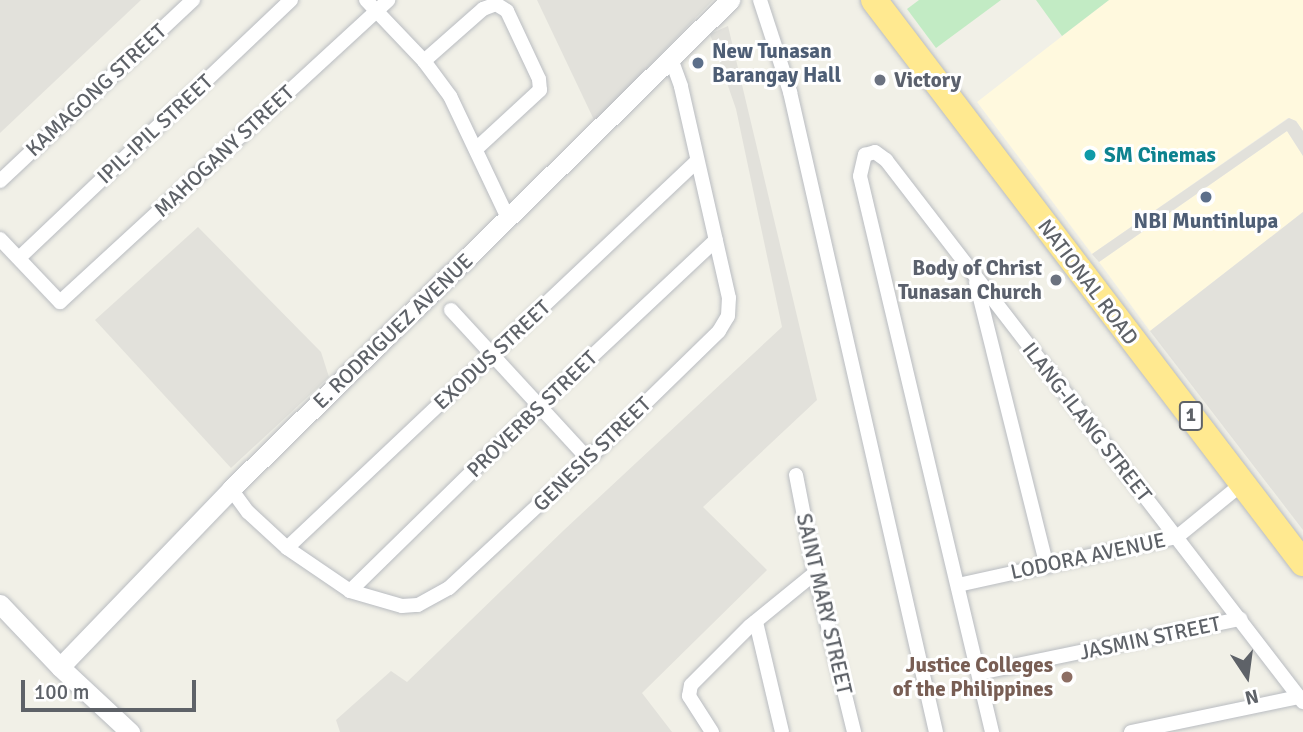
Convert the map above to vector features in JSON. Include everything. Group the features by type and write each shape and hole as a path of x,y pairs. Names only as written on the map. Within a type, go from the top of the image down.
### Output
{"highway":[{"name":"NATIONAL ROAD","path":"874,0 1303,563"}],"street":[{"name":"KAMAGONG STREET","path":"0,181 193,0"},
{"name":"IPIL-IPIL STREET","path":"19,258 291,0"},
{"name":"MAHOGANY STREET","path":"19,258 60,302 371,5 388,0"},
{"name":"E. RODRIGUEZ AVENUE","path":"60,667 231,489 730,0"},
{"path":"761,0 790,92 936,732"},
{"path":"424,61 483,9 496,4 507,11 538,79 540,90 476,149"},
{"path":"371,5 424,61 450,96 509,218"},
{"name":"GENESIS STREET","path":"231,489 248,512 287,548 350,591 402,606 433,599 449,588 588,459 724,324 729,298 681,86 671,58"},
{"name":"ILANG-ILANG STREET","path":"958,585 860,176 866,155 875,152 880,154 974,274 1301,699"},
{"name":"EXODUS STREET","path":"287,548 696,161"},
{"path":"0,239 19,258"},
{"name":"PROVERBS STREET","path":"350,591 540,405 716,240"},
{"path":"974,274 1047,566"},
{"path":"451,310 588,459"},
{"path":"989,331 1009,322"},
{"name":"SAINT MARY STREET","path":"796,475 815,573 853,732"},
{"name":"LODORA AVENUE","path":"958,585 1177,537 1243,483"},
{"path":"712,732 689,696 691,685 756,622 815,573"},
{"path":"958,585 992,732"},
{"path":"0,604 60,667 130,732"},
{"name":"JASMIN STREET","path":"979,673 1240,619"},
{"path":"756,622 782,732"},
{"path":"1131,732 1301,699"}],"shaded area":[{"path":"0,0 141,0 0,133"},
{"path":"537,0 713,0 595,122"},
{"path":"1109,0 1303,0 1303,131 1296,121 1288,118 1092,254 977,102"},
{"path":"728,26 817,400 703,507 767,570 642,693 672,732 340,732 336,720 391,671 407,682 564,530 782,327 736,109 710,34"},
{"path":"1289,118 1296,121 1303,131 1303,156 1287,131 1099,262 1092,254"},
{"path":"1287,131 1303,156 1303,212 1150,331 1099,262"},
{"path":"1303,212 1303,530 1150,331"},
{"path":"198,227 321,352 329,377 231,468 95,320"}],"green space":[{"path":"919,0 1001,0 936,48 907,9"},
{"path":"1036,0 1109,0 1062,36"}],"place":[{"name":"New Tunasan Barangay Hall","path":"698,63"},
{"name":"Victory","path":"880,80"},
{"name":"SM Cinemas","path":"1090,155"},
{"name":"NBI Muntinlupa","path":"1206,197"},
{"name":"Body of Christ Tunasan Church","path":"1056,280"},
{"name":"Justice Colleges of the Philippines","path":"1067,677"}]}
